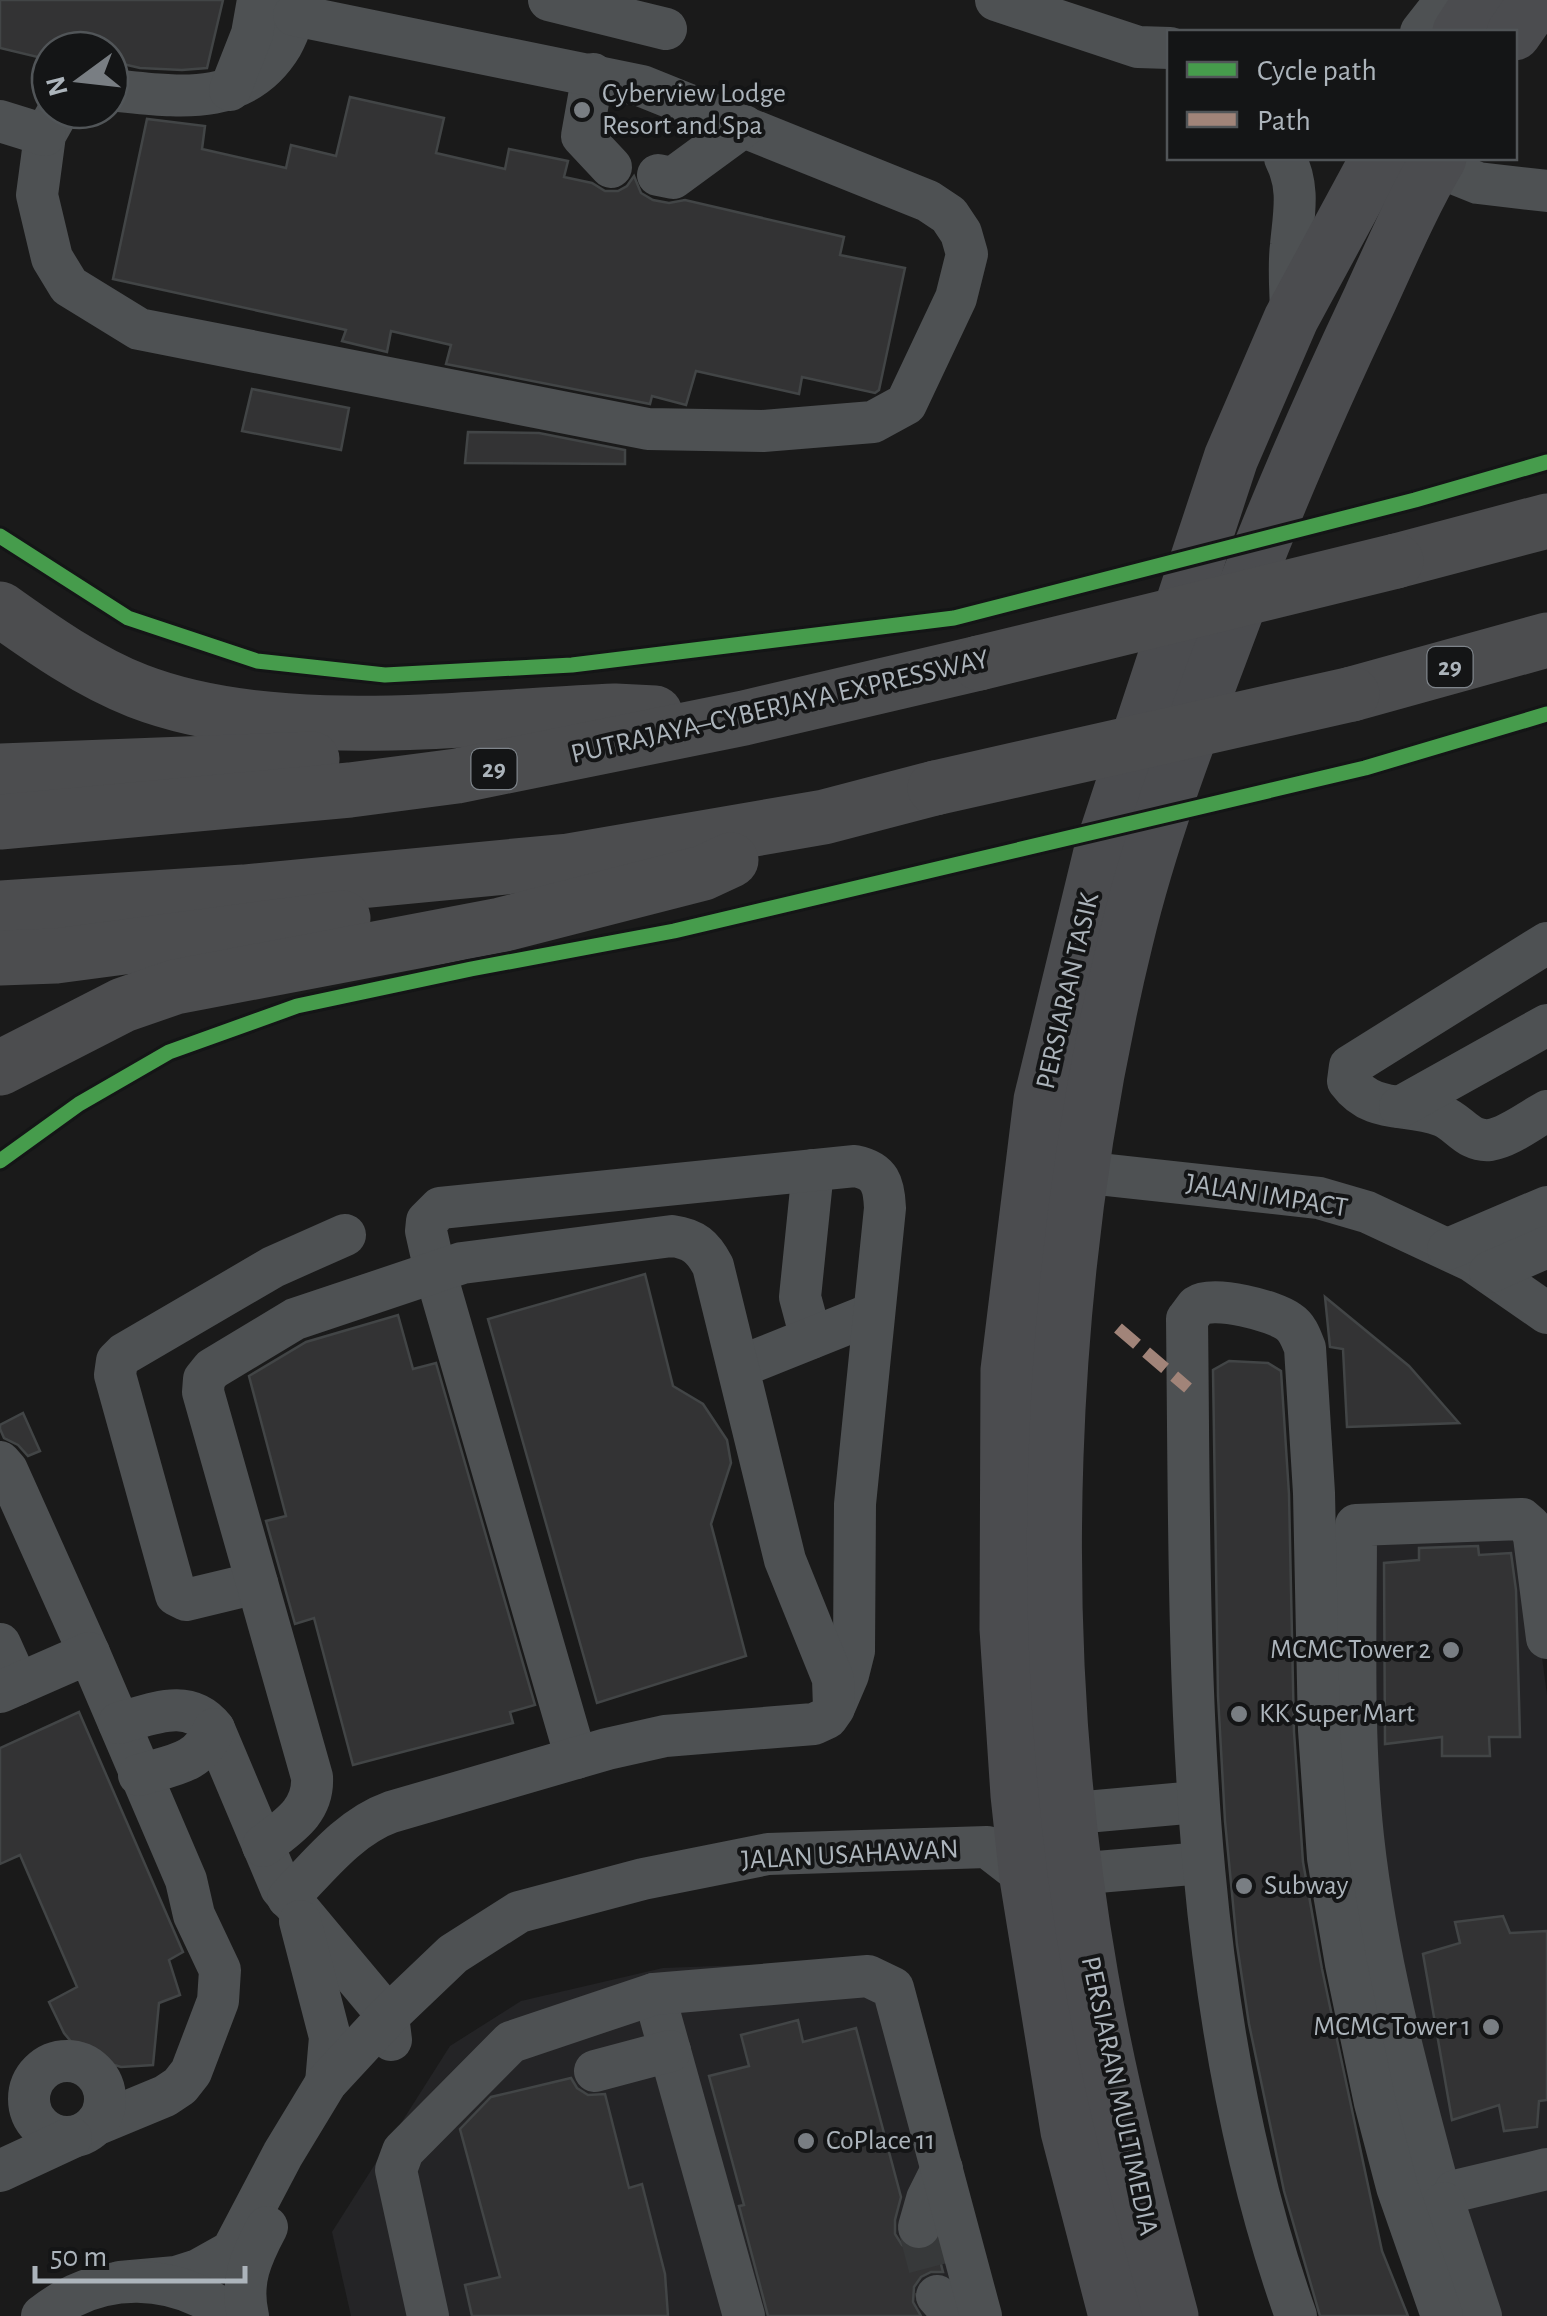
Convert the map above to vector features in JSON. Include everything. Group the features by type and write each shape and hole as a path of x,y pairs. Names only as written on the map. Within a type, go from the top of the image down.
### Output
{"highway":[{"name":"PUTRAJAYA–CYBERJAYA EXPRESSWAY","path":"0,822 350,790 458,776 744,718 979,663 1547,521"},
{"path":"0,609 46,642 137,690 228,715 312,722 615,711 744,718"},
{"name":"29","path":"0,908 244,892 568,861 824,817 935,788 1352,694 1547,640"},
{"path":"0,772 318,758 453,746 571,754"},
{"path":"0,1068 123,1005 175,987 501,925 702,873 824,817"},
{"path":"0,958 56,956 406,910 479,895 568,861"}],"main road":[{"path":"1461,30 1481,0"},
{"path":"1516,30 1536,0"},
{"name":"PERSIARAN TASIK","path":"1036,1846 1007,1629 1008,1370 1042,1100 1101,852 1231,458 1291,319 1412,166"},
{"name":"PERSIARAN TASIK","path":"1036,1846 1060,1712 1057,1437 1065,1308 1080,1172 1126,938 1163,806 1278,502 1412,166"},
{"name":"PERSIARAN MULTIMEDIA","path":"1036,1846 1068,2131 1116,2316"},
{"name":"PERSIARAN MULTIMEDIA","path":"1036,1846 1090,1972 1110,2082 1171,2316"}],"street":[{"path":"549,0 672,15 642,86"},
{"path":"996,0 1159,55"},
{"path":"1423,30 1446,0"},
{"path":"50,130 37,195 52,258 69,286 139,329 648,429 763,430 873,422 906,404 956,298 966,254 961,233 948,215 928,202 642,86 284,5 252,34 230,90 193,98 130,92"},
{"path":"593,74 582,136 611,167"},
{"path":"0,121 30,122"},
{"path":"658,175 672,178 744,126"},
{"path":"1286,160 1296,184 1290,247 1291,319"},
{"path":"1412,166 1547,191"},
{"path":"1547,943 1350,1066 1348,1080 1368,1102 1446,1117 1478,1140 1503,1136 1547,1111"},
{"path":"1400,1107 1547,1026"},
{"path":"293,1904 371,1820 576,1758 666,1736 814,1724 828,1718 848,1675 854,1651 855,1504 885,1208 879,1176 869,1169 855,1166 440,1208 426,1221 435,1270 576,1758"},
{"path":"811,1338 800,1298 812,1170"},
{"name":"JALAN IMPACT","path":"1080,1172 1319,1198 1367,1212 1490,1272 1547,1313"},
{"path":"1448,1249 1547,1207"},
{"path":"257,1583 186,1600 176,1594 115,1375 117,1361 274,1267 345,1235"},
{"path":"262,1846 302,1815 313,1789 202,1392 204,1379 212,1369 295,1319 462,1263 672,1236 690,1238 705,1251 713,1266 785,1560 833,1679 834,1700"},
{"path":"1490,1272 1547,1247"},
{"path":"1296,2316 1265,2218 1240,2116 1216,1976 1197,1802 1190,1655 1187,1319 1196,1307 1224,1302 1286,1319 1298,1330 1305,1348 1314,1493 1319,1730 1328,1858 1375,2102 1397,2187 1442,2316"},
{"path":"739,1367 874,1313"},
{"path":"0,1462 8,1470 119,1722 186,1880 194,1916 220,1970 222,1985 191,2072 180,2086 0,2171"},
{"path":"1480,2316 1395,2030 1363,1836 1356,1679 1356,1525 1522,1519 1530,1526 1534,1538 1547,1638"},
{"path":"0,1644 9,1688 89,1654"},
{"path":"119,1722 176,1709 192,1710 206,1719 214,1729 262,1846 293,1904 390,2028"},
{"path":"139,1775 190,1760 202,1752 214,1729"},
{"path":"1036,1846 1197,1802"},
{"path":"1036,1846 1203,1864"},
{"name":"JALAN USAHAWAN","path":"120,2282 176,2277 232,2251 326,2083 390,2028 464,1973 529,1928 597,1892 768,1854 1036,1846"},
{"path":"293,1904 330,2037 326,2083"},
{"path":"428,2316 396,2170 403,2150 511,2042 654,1994 868,1976 893,1988 981,2316"},
{"path":"654,1994 744,2316"},
{"name":"JALAN USAHAWAN","path":"248,2316 244,2284 252,2255 336,2101 390,2028"},
{"path":"596,2071 670,2051"},
{"path":"918,2227 942,2169"},
{"path":"1446,2194 1547,2169"},
{"path":"42,2316 75,2294 120,2282 169,2284 214,2302 233,2316"}],"shaded area":[{"path":"1515,1525 1527,1544 1547,1695 1547,2316 1492,2316 1405,2027 1375,1831 1367,1539"},
{"path":"882,1960 923,2021 998,2316 351,2316 332,2232 450,2046 521,2001 663,1968"}],"building":[{"path":"0,0 223,0 207,68 130,66 130,30 30,30 30,55 0,48"},
{"path":"350,97 444,118 436,153 505,169 509,149 568,161 564,177 592,183 605,191 618,191 634,176 641,193 653,200 685,200 844,237 840,255 905,268 879,390 875,393 802,377 799,394 696,371 686,405 652,396 650,404 446,364 451,345 391,331 387,352 342,341 346,330 113,279 147,119 205,126 202,149 286,168 291,145 336,156"},
{"path":"252,389 349,408 341,450 242,431"},
{"path":"468,432 539,433 625,450 625,464 465,463"},
{"path":"645,1274 673,1386 703,1404 727,1440 731,1463 711,1524 746,1656 597,1703 488,1319"},
{"path":"1325,1297 1409,1366 1459,1423 1347,1427 1343,1349 1330,1347"},
{"path":"398,1315 413,1369 436,1363 535,1705 510,1712 513,1723 353,1765 314,1618 295,1624 266,1521 286,1516 249,1376 306,1342"},
{"path":"1229,1361 1268,1363 1281,1371 1289,1494 1294,1732 1303,1862 1382,2251 1408,2316 1320,2316 1284,2191 1249,2024 1225,1821 1218,1696 1213,1370"},
{"path":"23,1413 40,1451 28,1456 4,1438 0,1429 0,1425"},
{"name":"MCMC Tower 2","path":"1478,1546 1479,1555 1511,1553 1516,1590 1520,1737 1489,1737 1490,1756 1442,1756 1442,1737 1385,1744 1384,1563 1419,1560 1419,1548"},
{"path":"79,1712 183,1952 169,1960 180,1995 159,2003 153,2065 121,2067 98,2060 78,2050 64,2033 49,2002 77,1987 20,1855 0,1864 0,1748"},
{"name":"MCMC Tower 1","path":"1503,1916 1510,1933 1547,1931 1547,2100 1539,2101 1537,2127 1504,2131 1499,2105 1452,2120 1423,1954 1460,1943 1455,1922"},
{"name":"CoPlace 11","path":"798,2020 803,2042 856,2028 901,2197 895,2234 902,2245 913,2251 926,2251 936,2245 943,2272 921,2277 914,2287 913,2302 921,2316 768,2316 739,2206 744,2205 709,2076 749,2066 741,2035"},
{"path":"571,2078 588,2095 605,2094 629,2188 642,2184 665,2274 668,2316 472,2316 465,2285 500,2277 460,2129 491,2097"}],"tunnel":[{"path":"919,2227 937,2296"}],"marked path":[{"path":"1118,1328 1188,1388"}],"cycle path":[{"path":"0,536 128,618 257,661 385,675 572,665 954,618 1415,500 1547,462"},
{"path":"0,1161 79,1104 169,1052 297,1006 674,931 1365,768 1547,714"}],"place":[{"name":"Cyberview Lodge Resort and Spa","path":"582,110"},
{"name":"MCMC Tower 2","path":"1451,1650"},
{"name":"KK Super Mart","path":"1239,1714"},
{"name":"Subway","path":"1244,1886"},
{"name":"MCMC Tower 1","path":"1491,2027"},
{"name":"CoPlace 11","path":"806,2141"}]}
